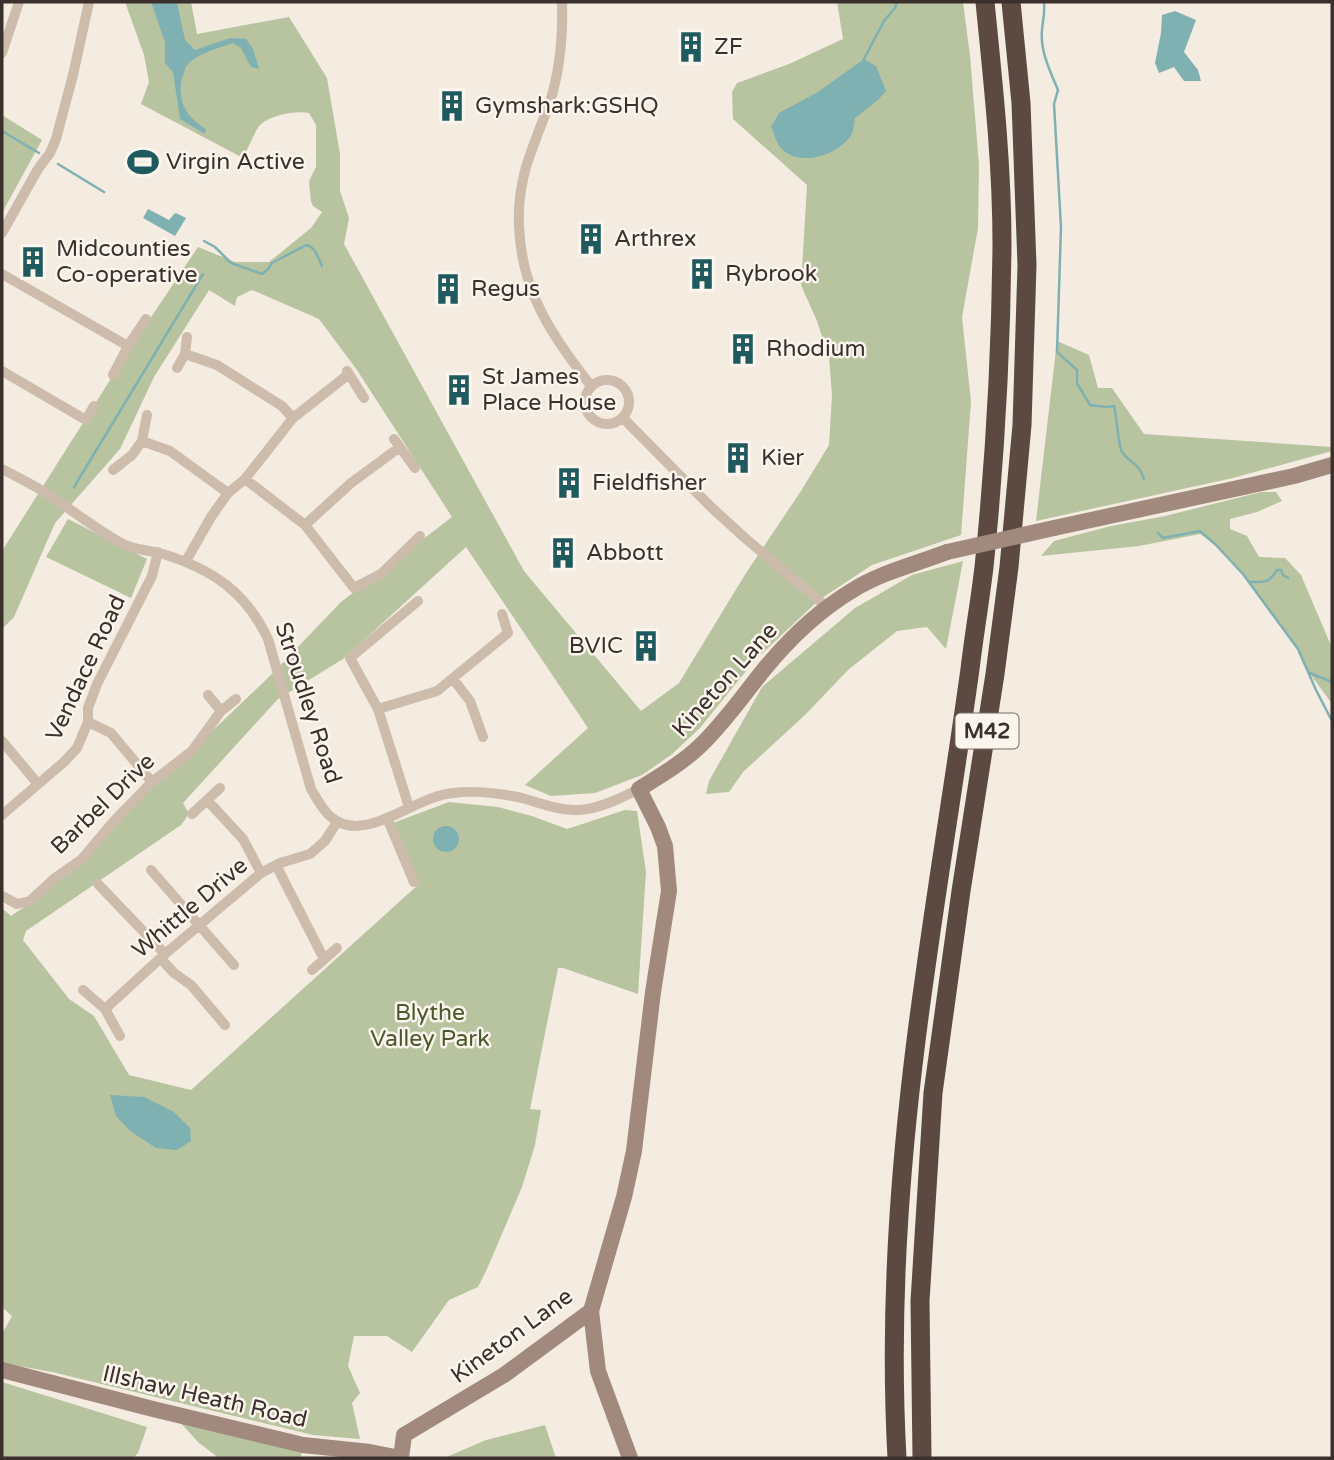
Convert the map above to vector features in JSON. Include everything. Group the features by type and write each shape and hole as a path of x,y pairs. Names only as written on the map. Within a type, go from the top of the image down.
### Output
{"highway":[{"name":"M42","path":"897,1458 894,1408 904,1149 925,977 983,569 996,420 1002,241 997,130 985,2"},
{"name":"M42","path":"922,1458 920,1301 933,1093 995,674 1023,425 1027,265 1021,103 1011,2"}],"street":[{"path":"2,53 19,2"},
{"path":"2,233 52,149 73,75 89,2"},
{"path":"562,2 560,60 551,99 525,170 519,209 520,248 530,287 540,311 555,337 591,386"},
{"path":"2,274 128,346"},
{"path":"113,375 146,319"},
{"path":"177,368 185,354 187,337"},
{"path":"185,354 217,365 282,406 293,418"},
{"path":"2,371 86,420"},
{"path":"186,561 228,493 246,479 293,418 347,371 364,398"},
{"path":"606,380 621,385 629,400 623,418 606,423 596,421 590,416 586,396 591,386 606,380"},
{"path":"80,432 94,406"},
{"path":"113,470 132,455 142,441 146,415"},
{"path":"623,418 711,507 828,608"},
{"path":"142,441 170,451 228,493"},
{"path":"305,525 397,443 415,468"},
{"name":"Kineton Lane","path":"370,1452 504,1376 591,1311 624,1197 634,1151 653,992 669,891 665,846 639,789 701,746 779,652 802,629 852,590 877,578 947,552 1294,476 1332,465"},
{"name":"Stroudley Road","path":"2,469 47,493 127,546 186,561 228,585 260,622 268,639 311,789 324,810 337,822"},
{"path":"246,479 305,525 354,589 381,574 420,536"},
{"name":"Vendace Road","path":"2,815 77,748 88,722 88,708 92,696 152,576 158,552"},
{"path":"409,807 378,709 350,658 418,601"},
{"path":"378,709 438,691 508,633 502,614"},
{"path":"453,678 470,701 484,737"},
{"path":"208,695 222,711"},
{"name":"Barbel Drive","path":"2,896 18,904 30,901 55,878 82,859 152,782 191,751 222,711 236,699"},
{"path":"88,722 111,733 152,782"},
{"path":"2,741 38,784"},
{"path":"192,814 220,788"},
{"path":"337,822 362,826 450,793 482,791 579,810 619,799 639,789"},
{"path":"207,800 243,839 261,873"},
{"path":"387,818 414,882"},
{"name":"Whittle Drive","path":"105,1009 261,873 310,854 325,841 337,822"},
{"path":"276,865 324,959"},
{"path":"151,870 234,965"},
{"path":"98,884 163,957 174,974 191,985 225,1025"},
{"path":"312,970 337,948"},
{"path":"83,990 105,1009 120,1036"},
{"path":"591,1311 598,1371 630,1458"},
{"name":"Illshaw Heath Road","path":"2,1370 303,1445 401,1458"},
{"path":"401,1458 404,1434"}],"green space":[{"name":"Blythe Valley Park","path":"125,2 191,2 197,34 289,17 327,78 340,154 340,191 349,218 344,244 524,571 641,711 679,683 829,445 832,395 829,357 801,285 807,185 733,119 732,92 737,83 789,64 843,39 837,2 963,2 979,165 978,228 962,317 971,402 961,535 872,565 819,600 755,660 699,729 671,755 642,775 595,793 551,796 525,785 588,728 466,547 343,659 278,699 183,803 189,814 181,825 26,931 23,940 69,999 94,1016 129,1075 191,1090 419,884 393,823 449,802 498,807 567,829 625,810 637,811 646,872 638,994 558,968 530,1109 541,1110 535,1145 522,1187 478,1287 449,1300 412,1352 387,1336 354,1336 348,1366 360,1393 352,1403 360,1439 313,1435 52,1372 2,1363 2,1334 12,1316 2,1307 2,908 11,916 36,899 271,675 341,602 452,517 357,370 319,319 252,290 237,297 235,306 209,290 154,377 120,449 55,523 14,617 2,629 2,551 129,350 198,247 235,262 269,262 311,228 322,212 311,202 309,181 316,167 316,125 309,113 284,114 265,121 257,130 243,158 141,104 149,82 144,55"},
{"path":"2,115 42,140 2,213"},
{"path":"1057,341 1089,355 1098,388 1112,388 1144,434 1332,447 1332,451 1233,478 1036,521"},
{"path":"1261,492 1276,492 1282,501 1257,512 1230,519 1230,529 1247,536 1259,557 1285,558 1301,575 1332,648 1332,704 1306,668 1298,649 1243,574 1216,545 1200,534 1139,546 1041,556 1054,541"},
{"path":"68,519 147,559 131,598 46,557"},
{"path":"963,561 946,649 927,627 897,631 848,670 805,715 743,772 729,792 706,794 709,781 762,687 855,608 912,575"},
{"path":"2,1382 147,1427 138,1453 133,1458 2,1458"},
{"path":"177,1419 303,1451 300,1458 219,1458 199,1443"},
{"path":"545,1425 556,1458 444,1458 486,1440"}],"water":[{"path":"151,2 177,2 185,40 195,50 230,38 246,39 253,49 259,69 251,67 241,48 233,43 200,55 185,68 181,86 182,101 188,114 206,129 205,134 180,119 173,72 165,63 165,42"},
{"path":"1175,11 1196,20 1184,52 1198,70 1201,81 1184,81 1174,67 1159,73 1155,63 1162,15"},
{"path":"864,59 876,66 886,91 855,118 852,134 838,148 818,157 788,154 777,143 771,127 779,113 818,92"},
{"path":"148,209 169,220 176,213 186,218 175,236 143,218"},
{"path":"446,826 455,830 459,839 455,848 446,852 437,848 433,839 437,830"},
{"path":"110,1095 144,1097 174,1112 190,1128 191,1141 177,1150 156,1148 130,1131 116,1116"}],"waterway":[{"path":"864,59 897,2"},
{"path":"1044,2 1043,46 1058,90 1054,104 1061,227 1057,352 1077,370 1077,383 1090,405 1114,406 1122,452 1137,466 1144,479"},
{"path":"2,131 39,153"},
{"path":"58,164 104,192"},
{"path":"204,241 215,247 231,263 262,274 272,263 306,245 314,250 322,266"},
{"path":"74,487 203,274"},
{"path":"1158,533 1163,538 1200,531 1243,574 1298,649 1332,721"},
{"path":"1249,582 1266,581 1277,570 1281,570 1288,578"},
{"path":"1310,673 1332,682"}],"place":[{"name":"ZF","path":"691,47"},
{"name":"Gymshark:GSHQ","path":"452,106"},
{"name":"Virgin Active","path":"143,162"},
{"name":"Arthrex","path":"591,239"},
{"name":"Midcounties Co-operative","path":"33,262"},
{"name":"Rybrook","path":"702,274"},
{"name":"Regus","path":"448,289"},
{"name":"Rhodium","path":"743,349"},
{"name":"St James Place House","path":"459,390"},
{"name":"Kier","path":"738,458"},
{"name":"Fieldfisher","path":"569,483"},
{"name":"Abbott","path":"563,553"},
{"name":"BVIC","path":"646,646"}]}
